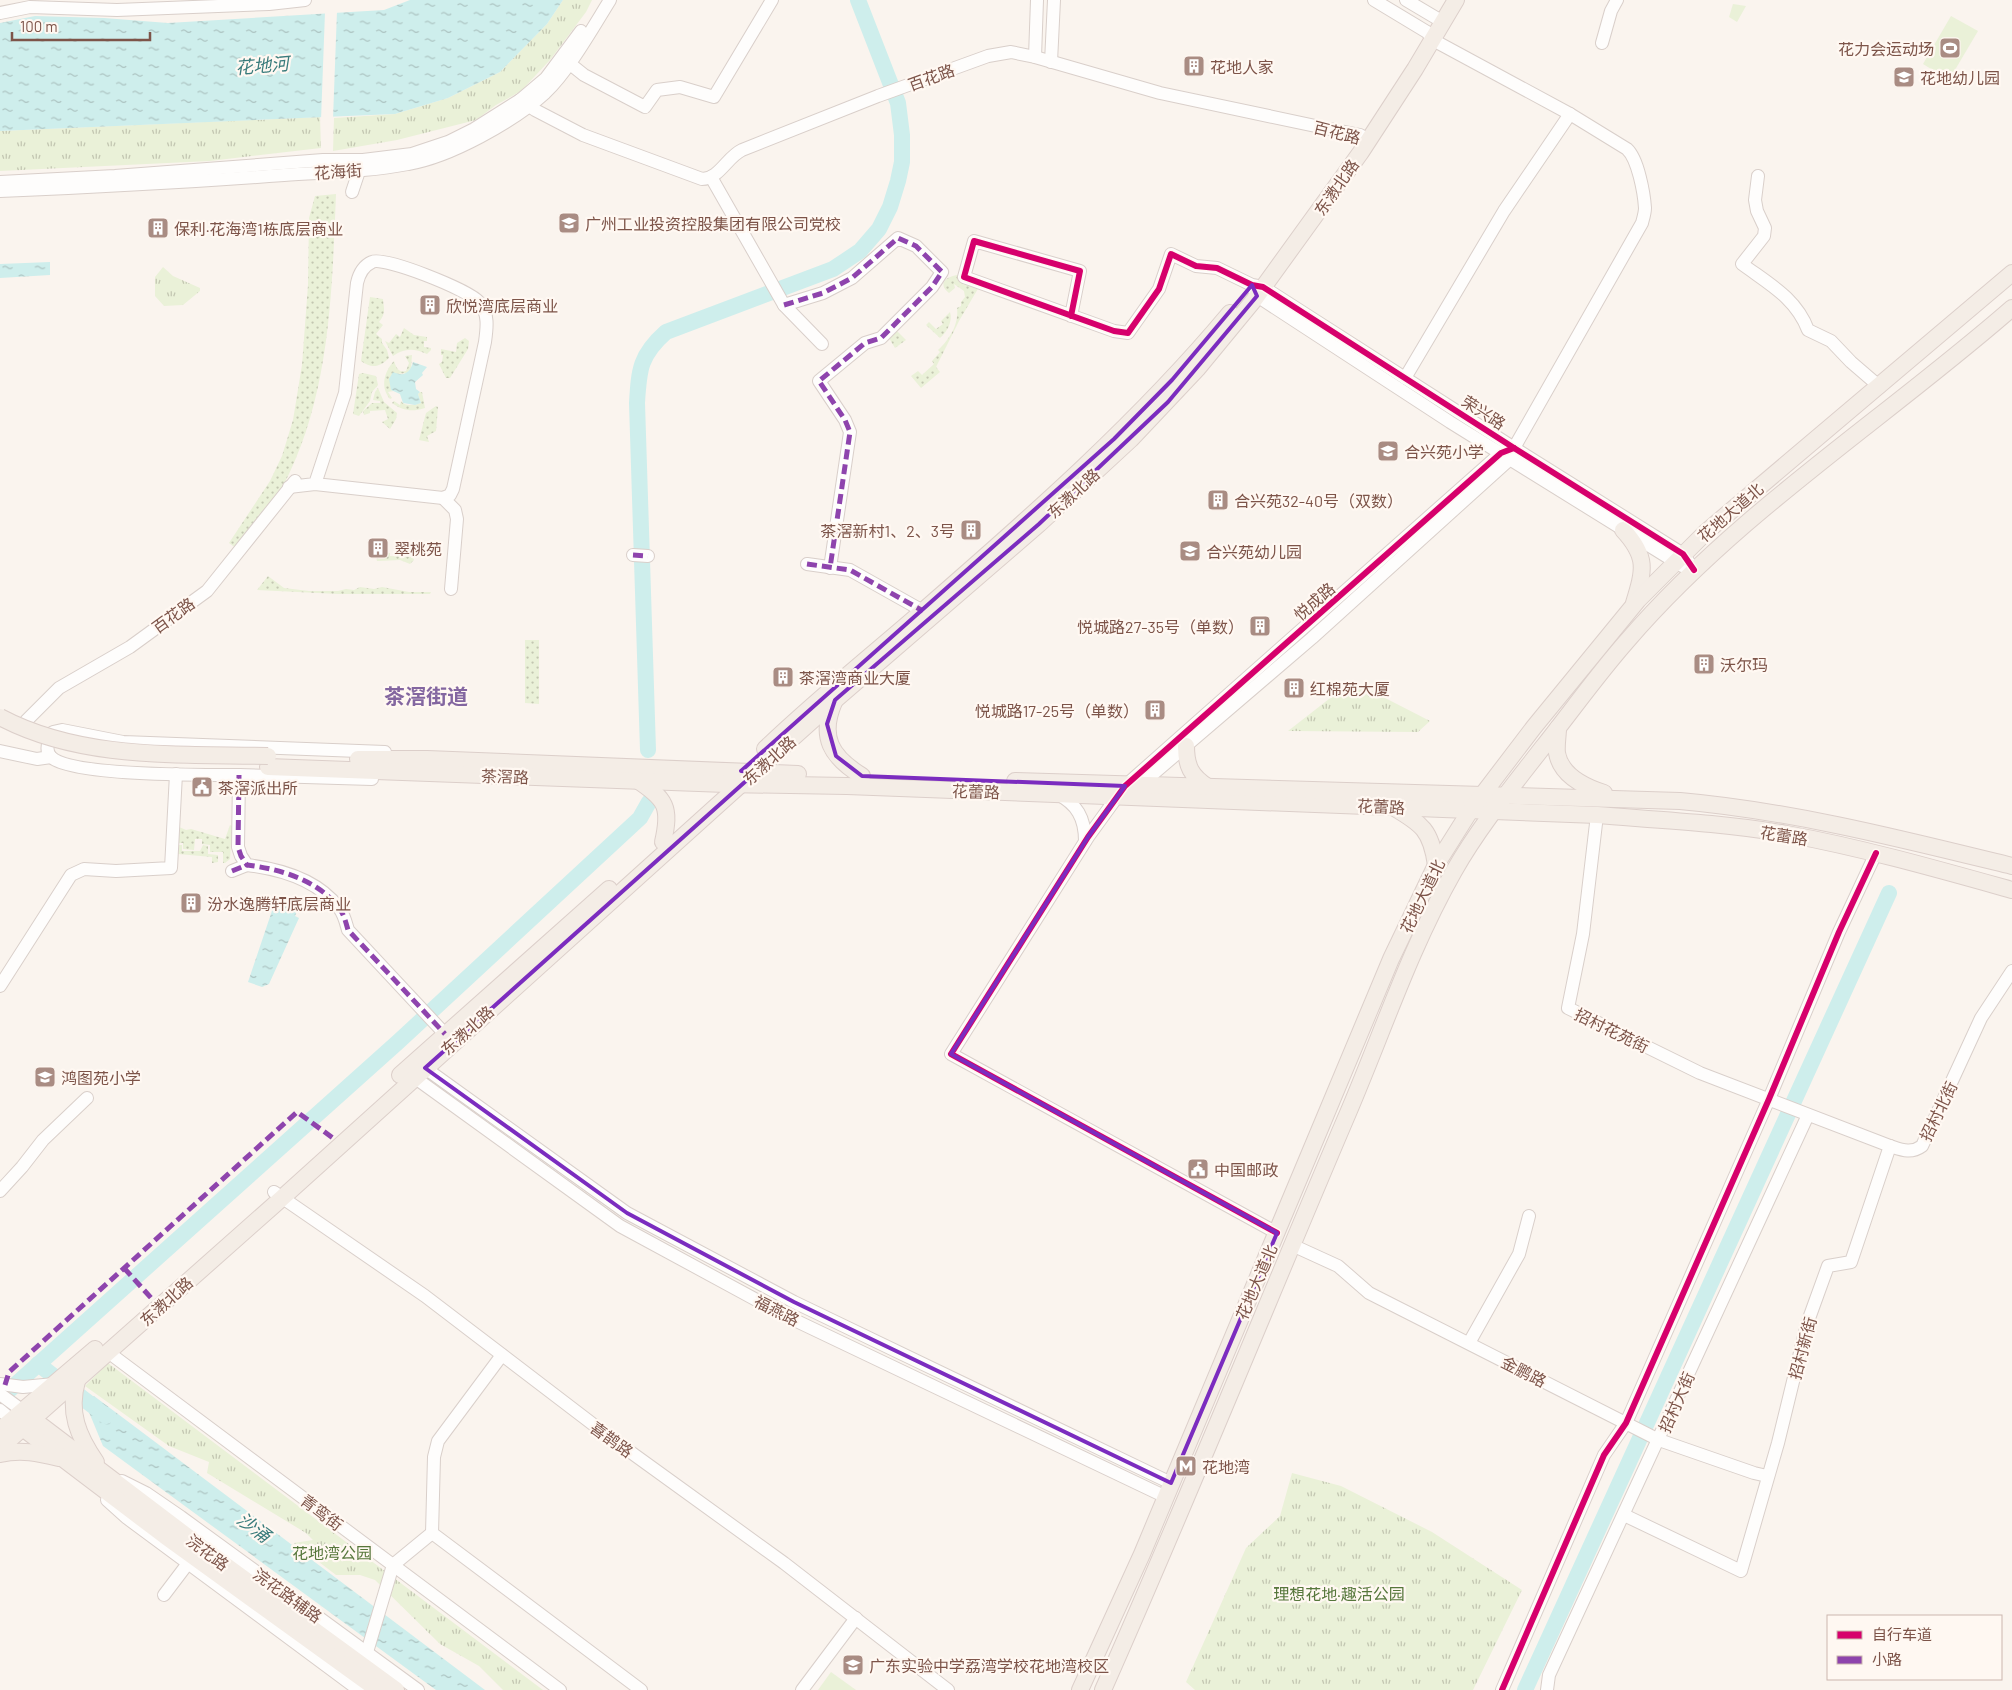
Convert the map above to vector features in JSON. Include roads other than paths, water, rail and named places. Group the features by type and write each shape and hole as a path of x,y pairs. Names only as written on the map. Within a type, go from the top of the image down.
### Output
{"main road":[{"name":"东漖北路","path":"1440,20 1446,0"},
{"name":"东漖北路","path":"72,1376 108,1352 278,1195 445,1034 575,918 1004,556 1131,439 1198,368 1257,289 1364,138 1440,20 1456,0"},
{"name":"花地大道北","path":"1080,1690 1112,1623 1169,1490 1391,959 1436,865 1470,810 1539,720 1633,607 1679,558 1796,455 1880,387 2012,273"},
{"name":"东漖北路","path":"0,1448 13,1417 63,1392 72,1376 167,1288 419,1073 741,778 840,680 923,611 1003,540 1143,411 1257,289"},
{"name":"花地大道北","path":"1103,1690 1161,1560 1348,1114 1398,988 1451,875 1493,811 1590,684 1662,601 1694,570 1806,475 1920,385 2012,308"},
{"path":"1623,530 1635,542 1642,557 1641,582 1633,607"},
{"path":"835,700 828,715 827,724 830,745 836,756 845,766 862,776"},
{"path":"0,717 33,733 57,741 84,746 268,761"},
{"path":"1558,728 1557,753 1563,766 1574,779 1589,788 1618,798"},
{"path":"0,730 38,746 78,756 167,763 268,761"},
{"path":"1186,746 1188,767 1198,781 1208,787"},
{"name":"茶滘路","path":"268,761 376,760 426,766 637,780 741,778"},
{"name":"茶滘路","path":"426,766 741,778"},
{"name":"花蕾路","path":"741,778 862,776 1391,806 1597,815 1685,822 1784,834 1876,853 2012,890"},
{"name":"花蕾路","path":"741,778 847,786 1057,794 1208,787 1618,798 1717,804 1786,815 1898,838 2012,866"},
{"path":"637,780 656,792 662,799 667,818 663,842"},
{"path":"1391,806 1426,830 1434,852 1436,865"},
{"path":"63,1392 99,1477"},
{"name":"浣花路","path":"13,1417 66,1460 99,1477 191,1560 356,1686 378,1690"},
{"name":"浣花路","path":"13,1417 396,1690"},
{"path":"0,1454 28,1452 66,1460"}],"street":[{"path":"0,13 30,7 117,10 269,5 306,0"},
{"name":"花海街","path":"0,191 237,179 359,170 409,164 452,150 480,136 524,103 557,65 601,0"},
{"name":"花海街","path":"0,182 115,176 323,160 386,158 412,154 448,142 546,92 569,63 610,0"},
{"path":"569,63 584,75 645,107 657,90 680,87 714,97 772,0"},
{"path":"1035,57 1037,0"},
{"path":"1051,62 1054,0"},
{"path":"1374,0 1430,36 1570,114 1632,153 1636,163 1645,210 1642,224 1508,454"},
{"path":"1406,0 1440,20"},
{"path":"1602,43 1617,0"},
{"name":"百花路","path":"711,177 736,153 888,93 994,55 1011,52 1035,57 1160,94 1364,138"},
{"path":"524,103 583,136 702,179 711,177 782,303 822,344"},
{"path":"1405,378 1504,211 1570,114"},
{"path":"352,192 359,170"},
{"path":"1758,176 1755,200 1757,211 1765,228 1764,236 1742,264 1786,297 1802,314 1808,330 1831,341 1851,362 1880,387"},
{"path":"782,303 823,293 852,278 898,238 916,246 942,272 933,286 881,338 865,343 819,381 850,432 830,568"},
{"path":"1071,316 1080,271 974,241 964,278 1071,316 1114,331 1128,333 1159,288 1171,254 1196,266 1217,268 1227,272 1257,289"},
{"path":"373,261 385,261 430,276 479,301 485,312 488,326 453,489 450,495 443,498 315,484 345,392 360,272 373,261"},
{"name":"荣兴路","path":"1257,289 1405,378 1508,454 1679,558 1694,570"},
{"name":"荣兴路","path":"1257,289 1623,530 1679,558"},
{"name":"悦成路","path":"1127,790 1186,746 1312,638 1508,454"},
{"name":"悦成路","path":"1127,790 1508,454"},
{"name":"百花路","path":"26,721 59,688 130,647 207,591 292,484 315,484"},
{"path":"443,498 455,510 457,520 452,589"},
{"path":"633,555 648,556"},
{"path":"807,564 850,570 923,611"},
{"path":"0,710 39,727 123,742 360,750 408,754 426,766 408,778 372,779 176,774 86,768 68,765 51,757 37,759 0,751"},
{"path":"51,757 48,745 49,739 56,730"},
{"path":"0,986 70,875 84,869 116,871 171,868 176,774"},
{"path":"239,775 238,847 247,865"},
{"path":"1127,790 1086,841 951,1054 1277,1233"},
{"path":"1057,794 1068,800 1079,813 1085,828 1086,841"},
{"name":"招村花苑街","path":"1597,815 1583,934 1568,1008 1700,1073 1806,1114"},
{"path":"1502,1690 1604,1454 1630,1425 1773,1101 1839,932 1876,853"},
{"path":"232,870 247,865 281,871 321,890 340,909 348,930 445,1034"},
{"name":"招村北街","path":"1806,1114 1890,1146 1907,1151 1917,1150 1922,1146 1981,1018 2012,971"},
{"name":"福燕路","path":"419,1073 620,1226 786,1316 1169,1490"},
{"path":"0,1191 43,1140 87,1098"},
{"name":"招村大街","path":"1547,1690 1549,1675 1624,1515 1806,1114"},
{"name":"招村新街","path":"1624,1515 1741,1571 1778,1443 1807,1324 1828,1266 1851,1262 1890,1146"},
{"name":"喜鹊路","path":"278,1195 425,1296 607,1435 733,1524 948,1690"},
{"path":"1469,1343 1519,1254 1529,1216"},
{"name":"金鹏路","path":"1292,1245 1338,1266 1369,1293 1658,1439 1767,1476"},
{"name":"青鸾街","path":"108,1352 560,1690"},
{"path":"432,1534 434,1457 438,1440 502,1356"},
{"path":"13,1417 1,1388 23,1387 63,1392"},
{"name":"浣花路辅路","path":"99,1477 134,1486 158,1501 418,1690"},
{"path":"367,1652 393,1565 432,1534"},
{"path":"432,1534 641,1690"},
{"path":"164,1596 191,1560"},
{"path":"802,1690 856,1618"}],"water":[{"name":"花地河","path":"410,0 563,0 547,24 500,72 448,98 395,114 0,131 0,23 35,16 104,18 168,23 384,10"},
{"path":"50,262 50,275 0,278 0,264"},
{"path":"413,362 427,367 422,373 423,375 415,382 416,389 420,392 418,394 421,403 415,405 403,403 400,394 391,390 389,379 393,372 406,373"},
{"path":"276,899 296,906 298,909 295,916 299,918 269,984 262,987 248,982"},
{"path":"94,1396 485,1690 436,1690 103,1446 86,1405"}],"waterway":[{"path":"648,750 637,403 642,363 657,340 666,332 833,269 860,251 879,229 890,207 898,181 902,162 902,135 898,103 858,0"},
{"path":"5,1394 398,1042 640,818 649,802"},
{"path":"1525,1690 1889,893"},
{"name":"沙涌","path":"38,1364 106,1416"}],"place":[{"name":"花力会运动场","path":"1950,48"},
{"name":"花地人家","path":"1194,66"},
{"name":"花地幼儿园","path":"1904,77"},
{"name":"广州工业投资控股集团有限公司党校","path":"569,223"},
{"name":"保利·花海湾1栋底层商业","path":"158,228"},
{"name":"欣悦湾底层商业","path":"430,305"},
{"name":"合兴苑小学","path":"1388,451"},
{"name":"合兴苑32-40号（双数）","path":"1218,500"},
{"name":"茶滘新村1、2、3号","path":"971,530"},
{"name":"翠桃苑","path":"378,548"},
{"name":"合兴苑幼儿园","path":"1190,551"},
{"name":"悦城路27-35号（单数）","path":"1260,626"},
{"name":"沃尔玛","path":"1704,664"},
{"name":"茶滘湾商业大厦","path":"783,677"},
{"name":"红棉苑大厦","path":"1294,688"},
{"name":"悦城路17-25号（单数）","path":"1155,710"},
{"name":"茶滘派出所","path":"202,787"},
{"name":"汾水逸腾轩底层商业","path":"191,903"},
{"name":"鸿图苑小学","path":"45,1077"},
{"name":"中国邮政","path":"1198,1169"},
{"name":"花地湾","path":"1186,1466"},
{"name":"广东实验中学荔湾学校花地湾校区","path":"853,1665"}],"district":[{"name":"茶滘街道","path":"426,695"}],"park label":[{"name":"花地湾公园","path":"332,1552"},
{"name":"理想花地·趣活公园","path":"1339,1593"}]}
